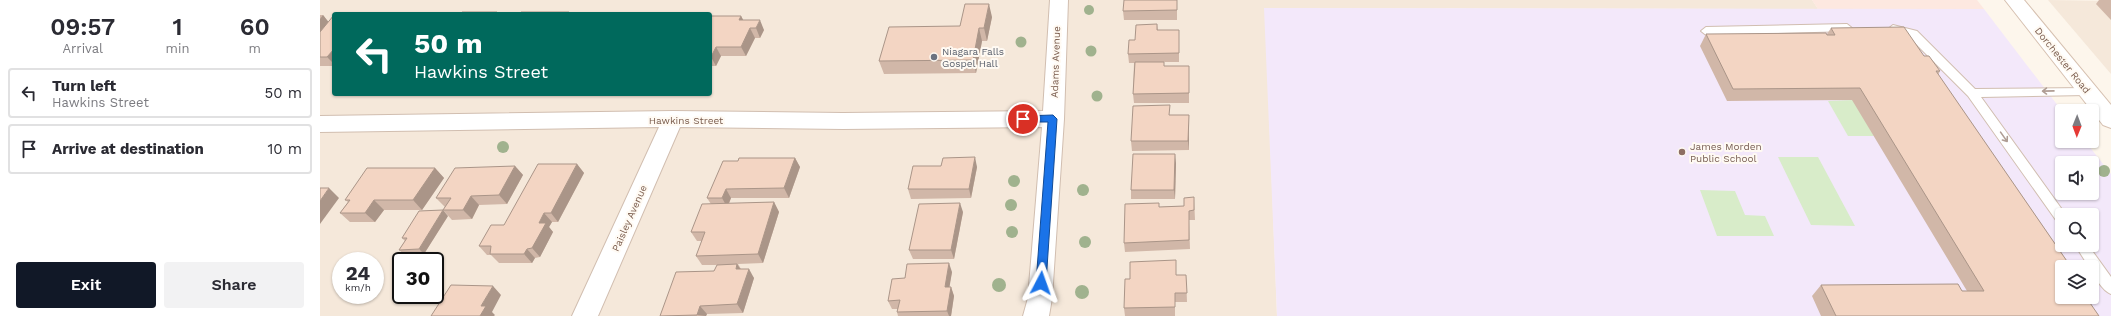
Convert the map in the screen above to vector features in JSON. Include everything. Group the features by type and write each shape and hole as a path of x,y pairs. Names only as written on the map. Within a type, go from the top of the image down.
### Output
{"street":[{"name":"Adams Avenue","path":"1036,316 1040,298 1053,119 1058,0"},
{"name":"Dorchester Road","path":"2014,0 2111,120"},
{"name":"Hawkins Street","path":"320,124 673,119 843,121 1053,119"},
{"name":"Paisley Avenue","path":"585,316 673,119"}],"lane":[{"path":"1879,27 1887,27 1913,34 1940,59 1972,93 2055,209"},
{"path":"1706,31 1855,28"},
{"path":"1972,93 2087,91"},
{"path":"2086,252 2111,288"}],"shaded area":[{"path":"320,0 1812,0 1818,9 1265,8 1277,316 320,316"},
{"path":"1812,0 1977,0 1984,9 1818,9"},
{"path":"2048,0 2111,1 2111,74"},
{"name":"James Morden Public School","path":"1264,8 1984,9 2057,104 2055,104 2055,148 2091,148 2097,156 2055,156 2055,200 2099,200 2099,159 2111,174 2111,316 1277,316"}],"green space":[{"path":"1853,100 1874,136 1848,136 1828,101"},
{"path":"1778,157 1818,157 1855,226 1811,225"},
{"path":"1700,190 1735,191 1745,215 1765,216 1774,236 1717,236"}],"building":[{"path":"1124,0 1177,0 1177,10 1123,11"},
{"path":"965,4 989,4 984,28 979,28 973,60 879,61 889,27 960,26"},
{"path":"712,16 741,16 739,20 760,20 756,28 750,28 741,47 716,47 712,55"},
{"path":"332,17 332,51 327,57 320,57 320,32"},
{"path":"1157,24 1157,30 1179,30 1179,53 1128,54 1129,40 1135,40 1136,25"},
{"path":"1904,27 1924,56 1929,56 1940,71 1936,71 2055,244 2055,252 2061,252 2066,260 2055,260 2055,304 2091,304 2099,316 1836,316 1821,285 1958,284 1962,291 1984,291 1860,88 1733,89 1706,34 1826,33 1827,35 1835,35 1831,28"},
{"path":"1135,62 1164,62 1164,66 1189,66 1189,93 1133,94"},
{"path":"1170,105 1169,115 1189,115 1188,141 1131,141 1133,106"},
{"path":"1133,154 1175,154 1174,190 1131,190"},
{"path":"975,157 969,189 908,189 913,166 941,166 943,158"},
{"path":"739,158 795,158 784,188 726,189 722,198 707,198 723,161 738,161"},
{"path":"538,164 577,164 551,213 544,213 539,223 546,223 532,248 527,249 524,254 490,254 491,246 479,246 491,225 504,225"},
{"path":"515,166 499,195 471,196 463,210 443,210 451,198 436,198 455,168"},
{"path":"367,168 435,168 413,200 374,200 365,213 340,213 350,200 345,200"},
{"path":"320,188 329,188 320,201"},
{"path":"1194,197 1194,210 1189,211 1189,240 1124,243 1125,204 1159,203 1159,207 1184,206 1184,198"},
{"path":"774,202 758,254 696,256 705,232 691,232 702,204"},
{"path":"960,203 951,250 909,250 919,204"},
{"path":"443,210 419,249 399,250 407,238 402,238 419,211"},
{"path":"1176,260 1176,275 1186,275 1187,293 1175,293 1175,307 1124,308 1125,279 1130,279 1130,262"},
{"path":"949,263 945,287 951,287 947,311 897,312 900,300 888,301 892,279 905,278 907,264"},
{"path":"737,264 736,269 749,269 737,304 700,306 697,315 660,316 676,272 714,271 717,265"},
{"path":"451,285 493,286 481,306 486,306 480,316 431,316 439,304 444,304 444,296"}],"place":[{"name":"Niagara Falls Gospel Hall","path":"934,57"},
{"name":"James Morden Public School","path":"1682,152"}],"route":[{"path":"1023,119 1053,119 1041,283"}]}
